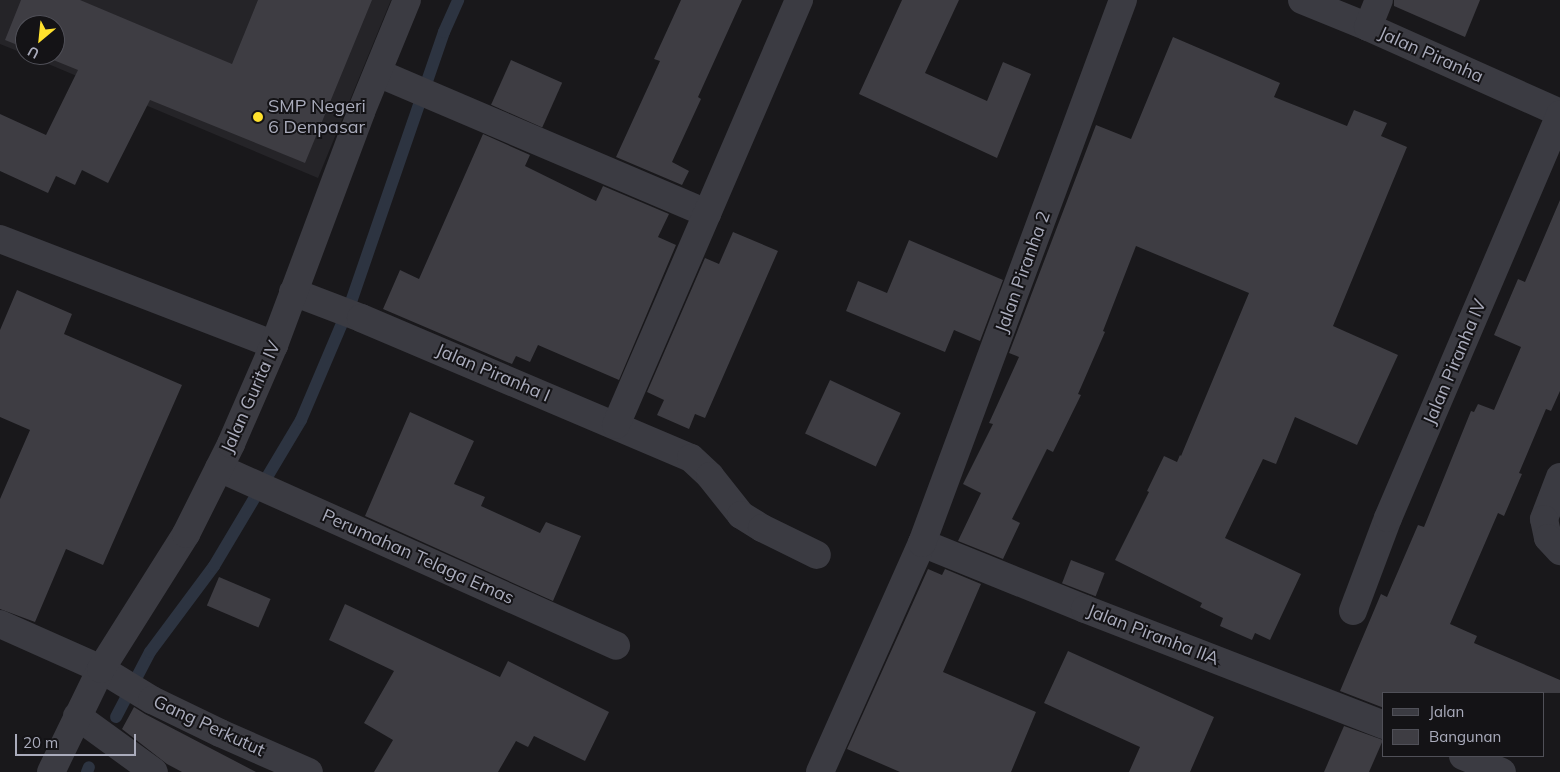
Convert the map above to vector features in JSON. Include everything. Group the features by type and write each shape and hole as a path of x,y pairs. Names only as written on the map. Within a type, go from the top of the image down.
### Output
{"street":[{"name":"Jalan Gurita IV","path":"51,772 77,716 106,672 224,470 274,345 299,294 389,78 407,0"},
{"path":"616,425 799,0"},
{"name":"Jalan Piranha 2","path":"820,772 922,543 1123,0"},
{"name":"Jalan Piranha","path":"1302,0 1368,27 1560,114"},
{"path":"1368,27 1379,0"},
{"path":"389,78 707,213"},
{"name":"Jalan Piranha IV","path":"1353,611 1388,518 1560,114"},
{"path":"0,239 274,345"},
{"name":"Jalan Piranha I","path":"299,294 362,318 691,458 710,476 741,515 762,528 817,555"},
{"name":"Perumahan Telaga Emas","path":"224,470 616,646"},
{"path":"1560,477 1544,519 1548,538 1560,551"},
{"name":"Jalan Piranha IIA","path":"922,543 1085,609 1382,724"},
{"name":"Gang Perkutut","path":"0,624 106,672 152,700 220,733 309,772"},
{"path":"77,716 154,772"},
{"path":"1465,757 1502,772"}],"shaded area":[{"name":"SMP Negeri 6 Denpasar","path":"0,0 391,0 318,178 51,65 65,65 65,15 15,15 15,50 0,44"}],"building":[{"name":"SMP Negeri 6 Denpasar","path":"21,0 80,0 232,64 258,0 372,0 305,163 150,100 108,183 82,170 75,185 56,176 48,193 0,171 0,114 46,135 78,70 65,65 65,15 15,15"},
{"path":"681,0 742,0 698,97 701,99 672,162 689,171 682,185 616,157 660,61 654,59"},
{"path":"902,0 959,0 925,73 987,101 1003,62 1031,74 997,158 859,94"},
{"path":"1394,0 1480,0 1465,37 1394,6"},
{"name":"SMP Negeri 6 Denpasar","path":"15,15 15,44 5,40"},
{"path":"1173,37 1280,83 1274,97 1347,126 1354,110 1387,123 1381,136 1407,147 1333,326 1398,355 1357,445 1295,417 1276,464 1263,459 1225,538 1301,574 1270,640 1255,633 1252,640 1220,626 1223,618 1200,607 1202,603 1115,560 1149,492 1147,491 1164,456 1177,462 1181,456 1249,293 1136,246 1103,331 1105,332 1078,394 1081,395 1053,452 1047,449 1012,519 1020,523 1003,559 958,541 981,493 963,484 993,424 989,423 1019,357 1009,353 1096,125 1131,139"},
{"path":"511,60 562,83 542,128 491,105"},
{"path":"483,134 530,155 525,166 596,201 603,186 669,214 658,237 676,245 619,380 538,345 530,362 516,356 512,364 383,309 400,270 419,279"},
{"path":"1560,200 1560,391 1551,411 1546,409 1519,473 1522,474 1504,516 1498,513 1450,624 1477,636 1474,643 1560,680 1560,693 1382,692 1382,707 1340,691 1381,594 1387,597 1418,525 1424,527 1471,411 1474,412 1478,404 1494,410 1521,347 1494,335 1518,279 1525,282"},
{"path":"733,232 778,251 705,418 695,414 689,429 657,415 664,400 647,392 705,258 719,264"},
{"path":"909,240 1003,280 980,341 954,330 945,352 846,311 858,281 887,293"},
{"path":"17,290 72,314 64,334 182,385 103,565 66,549 35,622 0,609 0,499 30,430 0,417 0,330"},
{"path":"830,380 901,413 876,466 805,433"},
{"path":"410,412 474,441 454,484 485,497 481,506 540,533 546,522 581,536 553,601 365,516"},
{"path":"1071,560 1105,573 1096,596 1062,583"},
{"path":"928,569 942,575 945,569 981,584 943,672 1036,712 1011,772 900,772 847,749"},
{"path":"219,577 271,599 258,627 207,606"},
{"path":"345,604 500,677 508,661 609,712 585,761 534,736 528,747 516,741 498,772 374,772 393,740 364,723 394,671 329,640"},
{"path":"1068,651 1214,717 1190,772 1129,772 1140,747 1044,703"},
{"path":"134,707 256,772 182,772 167,764 122,729"},
{"path":"1344,726 1382,740 1369,772 1324,772"}],"waterway":[{"path":"116,717 150,652 214,566 301,420 351,302 444,32 458,0"},
{"path":"87,772 89,767"}],"place":[{"name":"SMP Negeri 6 Denpasar","path":"258,117"}]}
